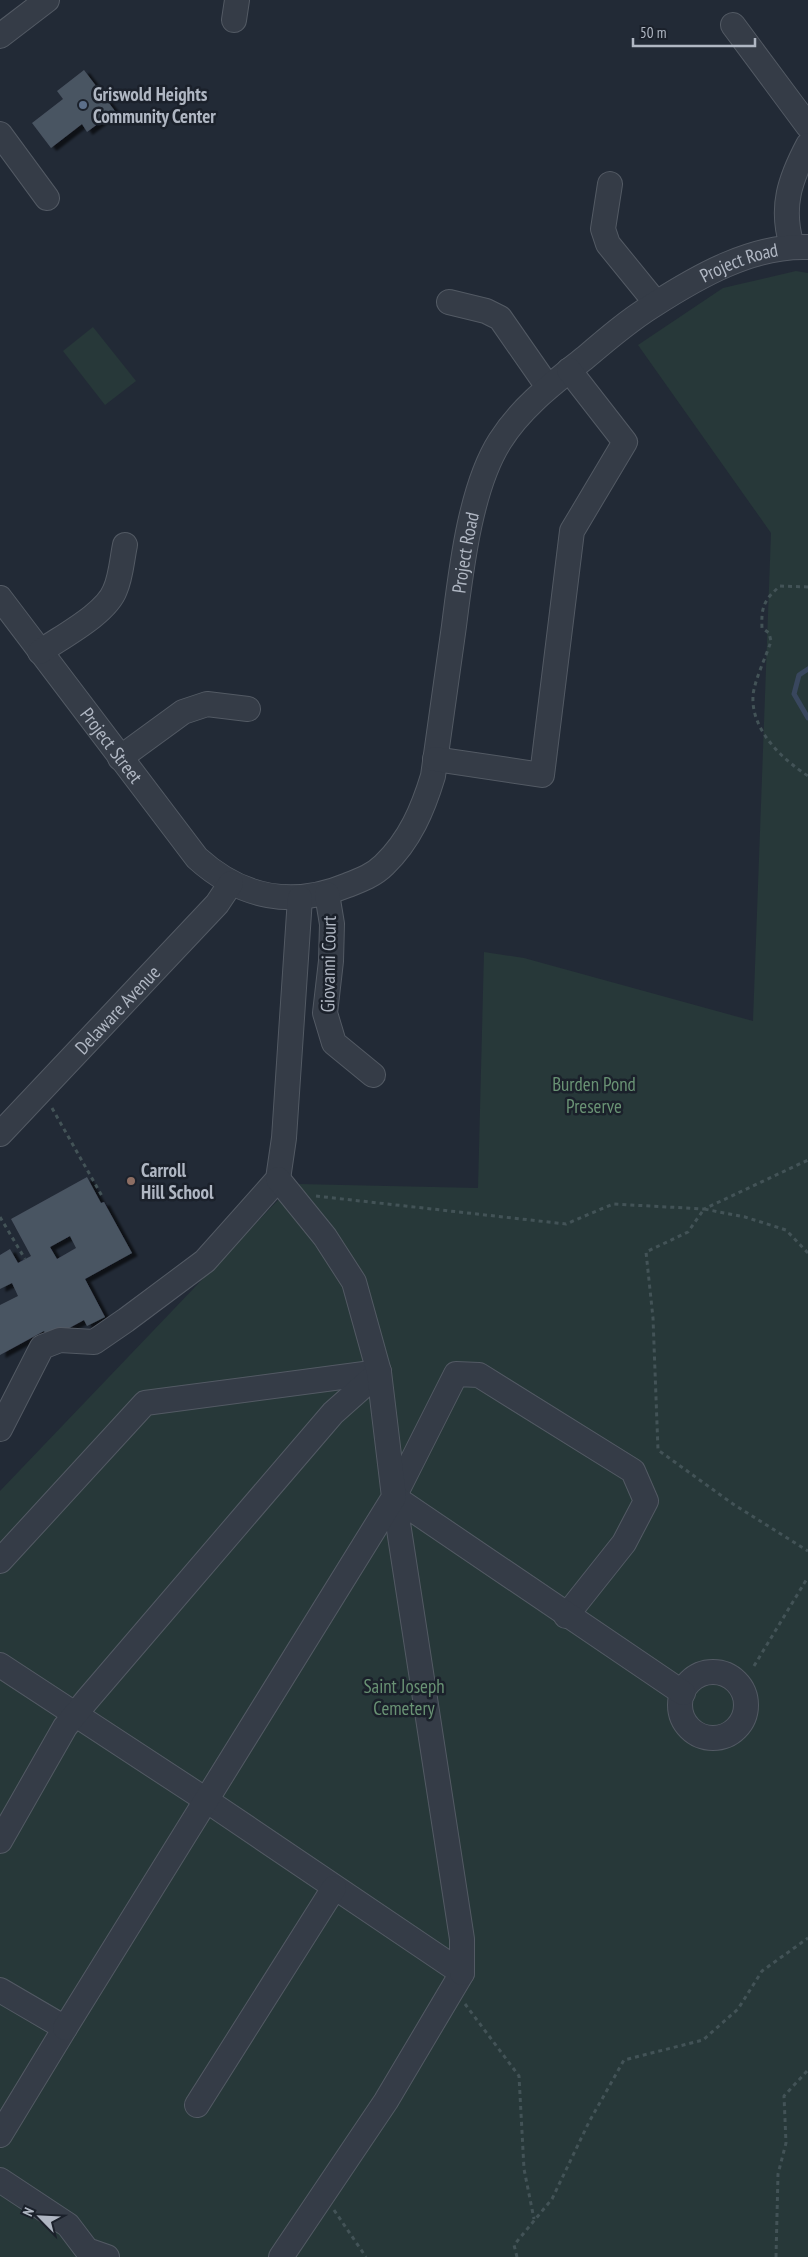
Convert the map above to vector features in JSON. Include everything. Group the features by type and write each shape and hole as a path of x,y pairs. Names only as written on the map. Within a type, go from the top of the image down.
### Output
{"street":[{"path":"0,36 47,0"},
{"path":"733,25 808,126"},
{"path":"0,134 47,198"},
{"path":"800,246 786,227 786,201 795,171 808,144"},
{"path":"610,184 603,229 608,244 656,304"},
{"name":"Project Road","path":"232,883 264,895 300,898 327,894 368,877 384,865 398,849 424,808 433,776 464,555 484,472 500,440 534,399 634,318 722,266 749,256 800,246"},
{"path":"449,302 486,311 500,318 548,387"},
{"path":"435,759 542,775 572,531 625,442 569,370"},
{"path":"40,652 104,606 115,591 125,544"},
{"name":"Project Street","path":"0,598 197,858 232,883"},
{"path":"120,758 182,712 207,704 248,709"},
{"name":"Delaware Avenue","path":"0,1134 217,904 232,883"},
{"name":"Giovanni Court","path":"327,894 332,933 325,1013 334,1043 373,1075"},
{"path":"281,2257 386,2101 458,1980 462,1939 394,1497 379,1372 354,1282 325,1237 284,1186 284,1138 300,898"},
{"path":"0,1429 42,1346 60,1340 94,1342 204,1261 284,1186"},
{"path":"0,1561 145,1403 379,1372"},
{"path":"0,1841 65,1727 333,1413 379,1372"},
{"path":"0,2135 394,1497 456,1374 479,1375 633,1472 646,1501 624,1543 566,1616"},
{"path":"394,1497 566,1616 683,1693"},
{"path":"0,1665 206,1800 334,1888 458,1980"},
{"path":"197,2105 334,1888"},
{"path":"0,1990 65,2028"},
{"path":"0,2180 68,2225 92,2255"}],"path":[{"path":"808,587 780,586 770,594 761,610 762,628 769,633 771,641 753,694 753,709 759,726 771,744 794,767 808,776"},
{"path":"52,1107 102,1196"},
{"path":"808,1160 704,1209 688,1232 646,1252 653,1318 658,1450 733,1504 808,1551"},
{"path":"284,1186 566,1224 613,1204 704,1209 745,1217 786,1230 808,1253"},
{"path":"0,1217 25,1259"},
{"path":"754,1666 808,1577"},
{"path":"516,2257 514,2245 552,2199 589,2122 624,2060 703,2040 738,2009 762,1971 808,1938"},
{"path":"458,1980 518,2076 524,2169 534,2220"},
{"path":"776,2257 778,2174 786,2143 784,2096 808,2070"},
{"path":"323,2194 366,2257"}],"green space":[{"name":"Saint Joseph Cemetery","path":"796,271 808,273 808,2257 0,2257 0,1491 281,1197 298,1184 478,1188 484,952 524,958 753,1021 771,533 638,345 723,288"},
{"path":"93,327 136,381 105,405 63,351"}],"building":[{"name":"Griswold Heights Community Center","path":"84,70 115,111 87,132 82,124 51,148 32,123 63,99 57,91"},
{"path":"87,1177 101,1203 104,1202 132,1253 85,1279 105,1317 87,1326 84,1320 49,1339 44,1331 0,1355 0,1305 18,1296 12,1283 0,1289 0,1255 10,1249 18,1263 31,1256 11,1219","holes":["70,1236 76,1248 57,1259 50,1247"]}],"waterway":[{"path":"808,669 799,675 794,694 808,718"}],"place":[{"name":"Griswold Heights Community Center","path":"83,105"},
{"name":"Carroll Hill School","path":"131,1181"}],"park label":[{"name":"Burden Pond Preserve","path":"594,1095"}]}
